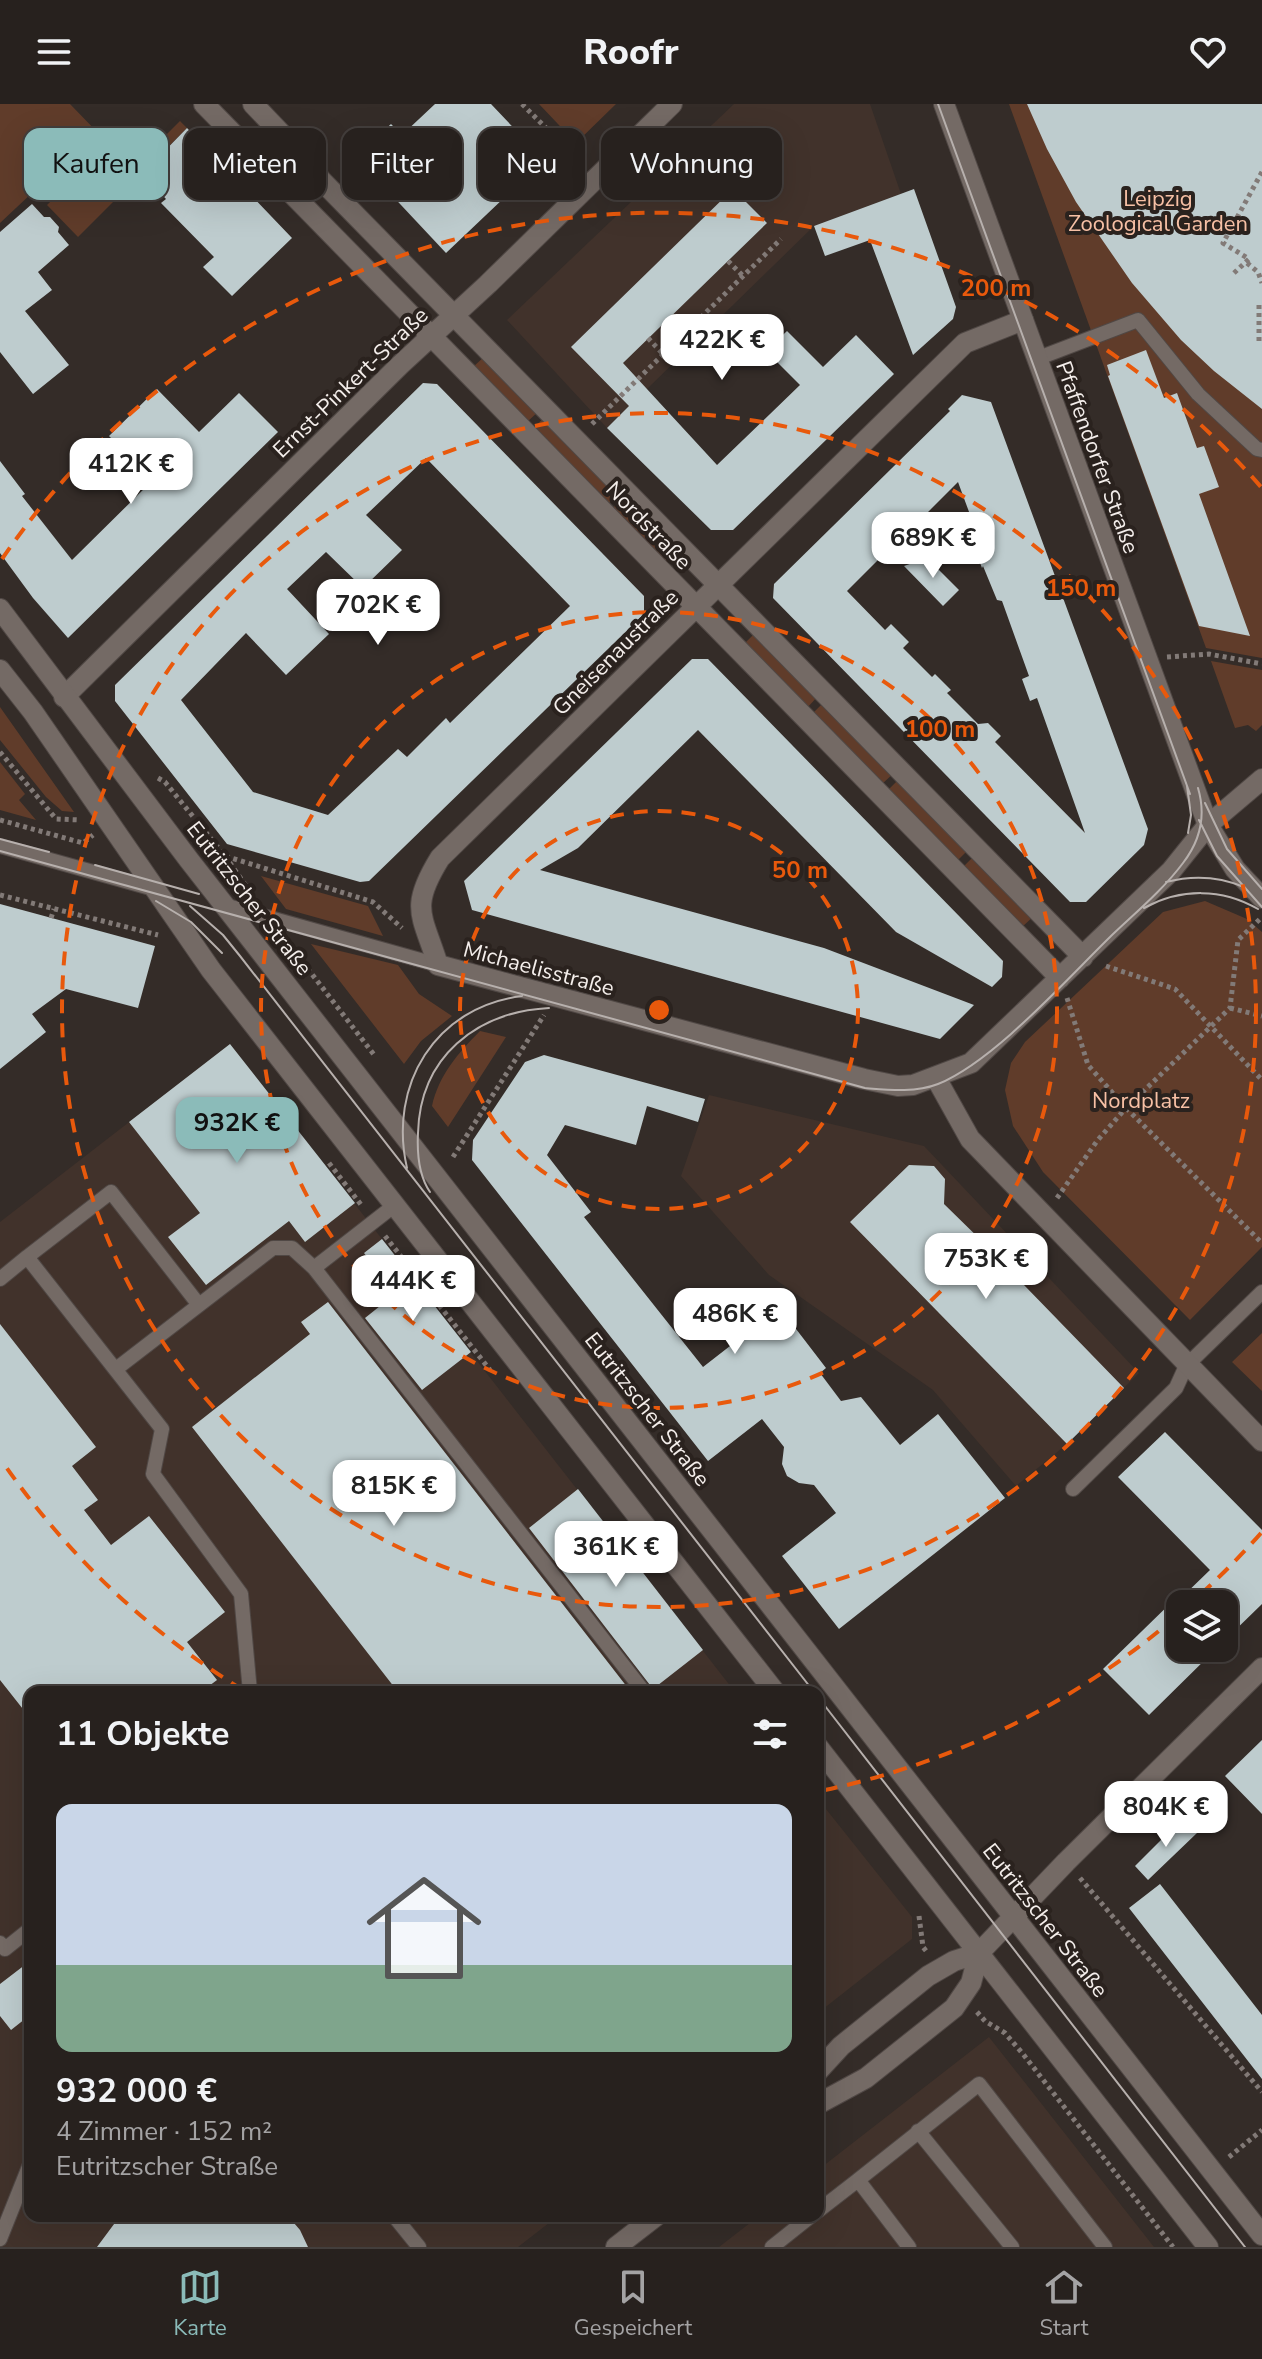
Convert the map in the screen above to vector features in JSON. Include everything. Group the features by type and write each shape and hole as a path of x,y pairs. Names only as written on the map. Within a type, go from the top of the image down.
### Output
{"main road":[{"name":"Nordstraße","path":"204,104 1060,978"},
{"name":"Nordstraße","path":"253,104 322,181 1083,957"},
{"name":"Ernst-Pinkert-Straße","path":"64,697 672,104"},
{"name":"Pfaffendorfer Straße","path":"944,104 1208,825"},
{"name":"Gneisenaustraße","path":"438,965 419,909 426,880 440,858 965,343 1023,320"},
{"name":"Eutritzscher Straße","path":"0,609 224,905 1262,2235"},
{"path":"0,670 33,712 192,943 770,1686"},
{"path":"1262,779 1208,825 1171,871 971,1063 936,1078 970,1139 1186,1366 1262,1441"},
{"path":"1208,825 1235,869 1262,898"},
{"name":"Michaelisstraße","path":"438,965 886,1084 913,1085 936,1078"},
{"path":"824,2064 841,2046 940,1968 979,1953 1262,1668"},
{"path":"824,1755 1208,2247"},
{"path":"824,2101 866,2078 954,2008 971,1983 979,1953"},
{"path":"616,2247 648,2222"}],"lane":[{"path":"1036,359 1138,320 1198,394 1257,449 1262,450"},
{"path":"0,846 154,889"},
{"name":"Michaelisstraße","path":"224,905 438,965"},
{"path":"0,1279 111,1192 199,1305"},
{"path":"314,1268 395,1205"},
{"path":"116,1369 273,1248 292,1248 314,1268 639,1686"},
{"path":"27,1257 162,1429 153,1474 241,1594 249,1686"},
{"path":"1073,1489 1176,1388 1186,1366 1262,1292"},
{"path":"0,1943 5,1949 24,1934"},
{"path":"824,2206 979,2084 1105,2247"},
{"path":"918,2131 1012,2247"},
{"path":"0,2239 24,2179"},
{"path":"858,2180 909,2247"},
{"path":"399,2222 419,2247"},
{"path":"772,2247 803,2222"}],"path":[{"path":"522,104 597,178"},
{"path":"1234,273 1249,259 1244,253 1223,243 1262,172"},
{"path":"577,439 781,239"},
{"path":"728,261 743,276"},
{"path":"1247,263 1258,272 1262,283"},
{"path":"1259,305 1259,344"},
{"path":"648,338 663,354"},
{"path":"1146,658 1209,654 1262,664"},
{"path":"0,752 56,819 108,822"},
{"path":"153,775 165,782 225,856 373,902 405,930"},
{"path":"0,820 83,843"},
{"path":"0,895 192,943"},
{"path":"51,918 54,909"},
{"path":"1044,1217 1097,1141 1126,1108 1230,1008 1238,940 1262,918"},
{"path":"1083,957 1175,989 1262,1080"},
{"path":"1060,978 1088,1065 1126,1108 1262,1243"},
{"path":"453,1157 556,998"},
{"path":"1230,1008 1262,1016"},
{"path":"1066,1862 1262,2092"},
{"path":"912,1907 920,1917 923,1947 940,1968"},
{"path":"964,1997 985,2021 1005,2033 1023,2054 1173,2247"},
{"path":"1229,2157 1262,2130"}],"shaded area":[{"path":"734,104 870,104 901,194 814,226 607,428 507,320 633,200 782,200 782,128 709,128"},
{"path":"230,1044 730,1686 24,1686 24,2222 550,2222 518,2247 0,2247 0,1222"},
{"path":"709,1095 924,1146 1139,1373 1067,1444 1016,1486 933,1390 769,1275 681,1176"},
{"path":"824,1807 912,1917 912,1939 824,2008"},
{"path":"989,2037 1154,2247 719,2247 751,2222 824,2222 824,2165"}],"green space":[{"path":"0,104 70,104 93,128 24,128 24,200 0,223"},
{"path":"539,104 616,104 585,134 585,128 562,128"},
{"name":"Leipzig Zoological Garden","path":"1009,104 1262,104 1262,658 1206,648"},
{"path":"180,121 187,128 168,147 168,133"},
{"path":"52,200 115,200 78,237 47,205"},
{"path":"485,356 539,411 527,422 473,367"},
{"path":"545,417 619,493 608,504 533,428"},
{"path":"624,497 678,552 666,564 612,509"},
{"path":"755,633 818,696 807,708 743,645"},
{"path":"1211,661 1262,670 1262,725 1256,731 1248,725 1235,728"},
{"path":"824,702 894,773 882,784 812,714"},
{"path":"0,707 74,812 62,811 46,797 0,740"},
{"path":"0,762 25,794 19,800 36,820 0,810"},
{"path":"899,779 969,849 957,861 888,790"},
{"path":"975,855 1034,916 1022,927 963,867"},
{"path":"261,876 368,906 383,936 286,909"},
{"name":"Nordplatz","path":"1205,901 1247,919 1262,932 1262,1247 1190,1320 1043,1172 1013,1126 1005,1090 1011,1063 1025,1042 1163,912"},
{"path":"311,944 398,965 419,994 452,1016 421,1041 404,1064"},
{"path":"480,1031 506,1037 448,1127 432,1106 435,1095 450,1065"},
{"path":"1262,1333 1262,1391 1232,1362"}],"building":[{"path":"435,104 491,104 514,128 478,128 478,200 502,200 446,253 396,200 462,200 462,128 409,128"},
{"path":"1027,104 1262,104 1262,409 1181,340 1132,283 1076,202"},
{"path":"184,131 184,200 256,200 292,238 232,296 203,267 214,257 161,203 168,200 168,147"},
{"path":"914,189 956,307 953,319 913,355 870,240 825,256 814,226"},
{"path":"722,200 744,200 767,223 623,363 717,465 800,385 766,351 787,331 823,367 856,335 894,374 733,530 711,530 607,428 629,406 571,347"},
{"path":"32,204 44,217 50,217 69,245 38,272 52,290 25,311 69,365 33,394 0,352 0,232"},
{"path":"1146,350 1164,398 1177,393 1197,448 1204,446 1219,487 1199,494 1250,636 1199,626 1108,376 1107,365"},
{"path":"423,383 437,384 644,596 644,614 369,881 360,882 227,844 115,701 115,685","holes":["426,458 570,606 450,723 446,718 407,757 398,749 328,815 253,792 181,700 246,633 286,675 329,634 287,589 326,552 363,588 402,550 366,515"]},
{"path":"157,389 199,432 239,393 278,432 68,638 0,553 0,461 25,494 22,496 72,560 153,480 109,436"},
{"path":"962,395 991,402 1148,829 1144,845 1086,902 1070,902 773,598 774,584 950,411 948,409","holes":["958,482 979,539 972,542 997,600 1002,601 1029,676 1022,679 1030,701 1037,698 1085,833 995,742 1001,736 988,723 978,724 947,693 951,690 935,674 932,677 903,648 909,642 891,624 885,630 847,591 888,550 893,556 924,525 919,521"]},
{"path":"927,558 959,590 943,606 904,566"},
{"path":"692,659 708,659 1003,961 1002,977 992,987 896,932 698,730 578,848 540,870 824,948 974,1005 940,1039 472,910 464,881"},
{"path":"0,904 155,946 138,1008 66,989 32,1014 46,1032 0,1069"},
{"path":"230,1044 355,1203 305,1242 289,1221 206,1285 168,1237 200,1213 129,1122"},
{"path":"544,1055 705,1099 698,1122 647,1106 636,1145 565,1125 547,1155 591,1212 584,1217 703,1367 739,1339 730,1327 770,1295 826,1368 820,1373 841,1401 861,1397 900,1445 938,1414 1005,1498 839,1629 782,1556 836,1513 814,1485 799,1483 787,1476 782,1464 784,1447 762,1419 708,1461 472,1160 473,1140 525,1062"},
{"path":"909,1165 934,1166 945,1179 944,1204 991,1250 1000,1241 1034,1275 1024,1285 1124,1388 1067,1444 850,1222"},
{"path":"382,1239 471,1352 422,1390 365,1318 395,1294 364,1253"},
{"path":"328,1302 626,1686 393,1686 192,1427 310,1334 301,1322"},
{"path":"0,1324 96,1447 72,1466 98,1500 84,1510 111,1545 149,1516 225,1612 187,1642 217,1680 209,1686 24,1686 24,1710 0,1680"},
{"path":"1165,1432 1262,1530 1262,1604 1238,1627 1238,1590 1189,1590 1210,1570 1118,1477"},
{"path":"578,1489 703,1650 657,1686 651,1686 529,1528"},
{"path":"1166,1608 1166,1662 1203,1662 1149,1715 1103,1669"},
{"path":"1262,1740 1262,1814 1225,1776"},
{"path":"1183,1818 1197,1833 1148,1880 1135,1866"},
{"path":"1160,1884 1262,2015 1262,2079 1129,1908"},
{"path":"24,1966 24,2020 11,2030 0,2016 0,1984"},
{"path":"116,2222 293,2222 308,2247 97,2247"}],"tram line":[{"path":"938,104 1190,794"},
{"path":"1187,786 1191,815 1188,833"},
{"path":"0,851 865,1088 911,1090 938,1084 982,1058 1051,997 1167,883 1189,855 1197,837 1201,818 1198,788"},
{"path":"1205,803 1227,849 1262,889"},
{"path":"1199,820 1217,856 1262,907"},
{"path":"0,839 49,852"},
{"path":"95,865 199,894"},
{"path":"1166,882 1205,878 1244,887"},
{"path":"1144,908 1172,897 1201,893 1230,897 1258,909"},
{"path":"156,901 191,922 222,953"},
{"path":"190,906 223,935 240,956 809,1686"},
{"path":"407,1168 403,1137 405,1108 412,1080 425,1055 442,1033 465,1016 491,1003 522,996"},
{"path":"430,1192 423,1179 418,1133 421,1106 429,1082 441,1061 476,1029 522,1011 549,1008"},
{"path":"824,1705 1245,2247"}]}
